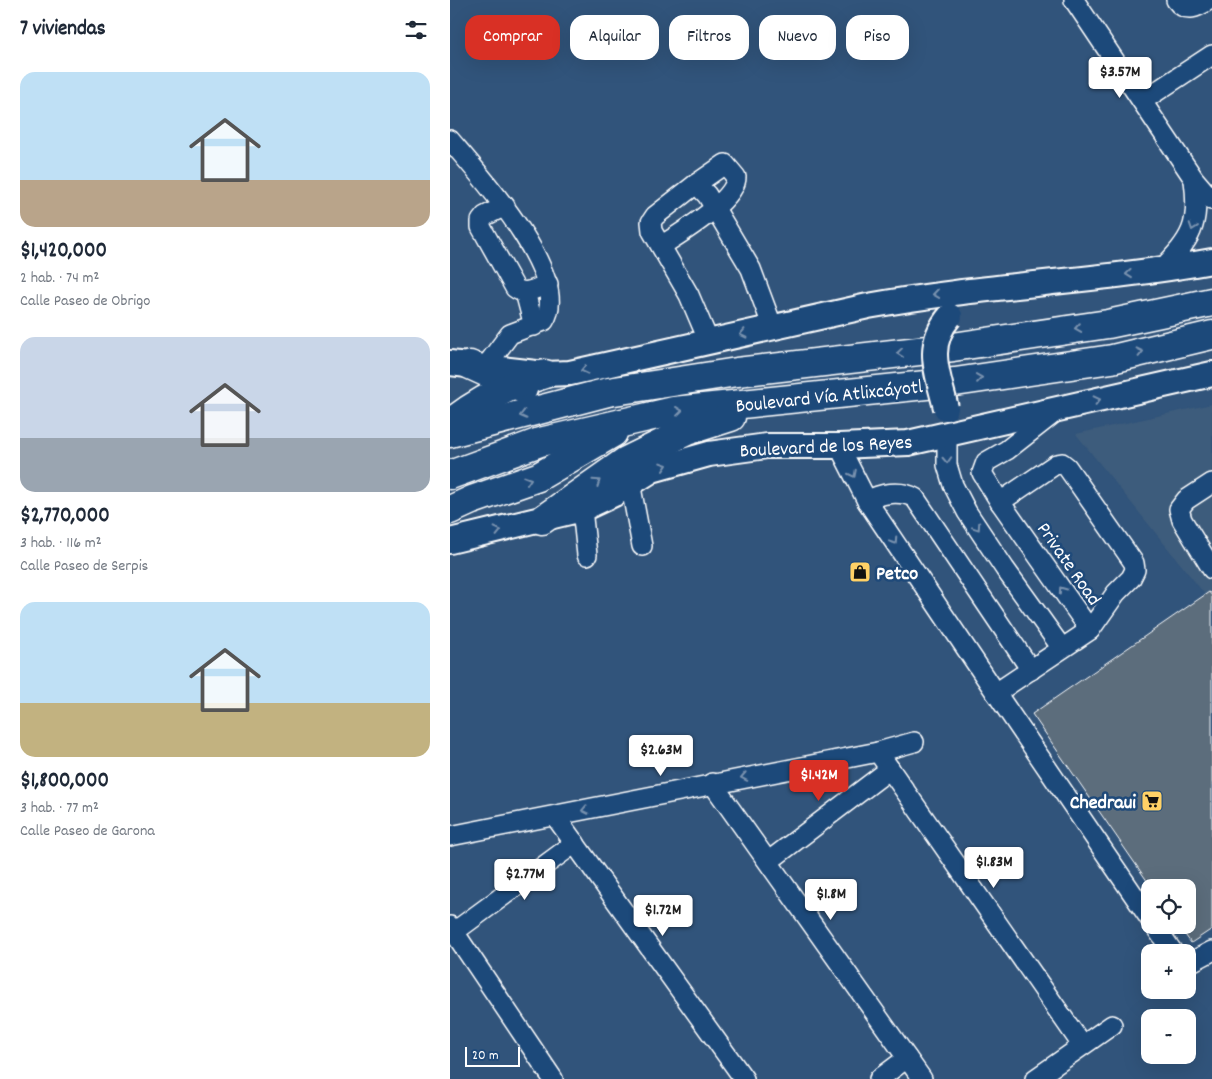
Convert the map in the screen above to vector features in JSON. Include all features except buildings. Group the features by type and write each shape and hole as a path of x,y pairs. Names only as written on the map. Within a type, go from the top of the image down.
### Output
{"highway":[{"name":"Boulevard Vía Atlixcáyotl","path":"450,433 608,392 737,372 953,347 1108,324 1212,302"},
{"name":"Boulevard Vía Atlixcáyotl","path":"450,475 540,442 674,411 955,382 1102,360 1212,335"},
{"path":"469,365 513,385 570,402"},
{"path":"450,423 489,396 545,374"},
{"path":"542,520 626,461 687,431 780,401"},
{"path":"450,510 472,500 538,477 631,421"}],"main road":[{"path":"469,365 545,374 570,373 878,304 984,288 1160,271 1212,262"},
{"path":"947,434 946,408 934,359 937,334 950,316 984,288"},
{"name":"Boulevard de los Reyes","path":"450,541 542,520 590,506 652,470 668,464 735,449 767,446 839,446 908,443 1207,373"}],"street":[{"path":"1074,0 1194,179 1212,200"},
{"path":"1176,0 1179,4 1190,9 1197,8 1209,0"},
{"path":"1142,102 1212,55"},
{"path":"450,140 505,206 542,268 548,284 547,317 544,321 510,334 469,365"},
{"path":"661,246 714,208 736,183 736,177 729,166 725,164 721,166 654,216 651,222 652,231 689,295 708,342"},
{"path":"1160,271 1184,246 1191,233 1196,219 1197,203 1194,179"},
{"path":"696,184 707,195 752,269 773,328"},
{"path":"505,206 485,216 481,221 481,227 515,288 520,292 525,292 548,284"},
{"path":"525,292 534,326"},
{"name":"Private Road","path":"1031,670 1062,647 1090,630 1000,502 982,473 986,462 1007,450 1060,408"},
{"path":"947,434 947,466 953,485 967,512 1005,569 1062,647"},
{"path":"839,446 867,501 1141,905"},
{"path":"1000,502 1056,464 1062,463 1067,467 1134,563 1135,570 1131,578 1116,593 1090,630"},
{"path":"630,482 642,546"},
{"path":"1212,483 1186,500 1179,509 1182,520 1212,569"},
{"path":"867,501 874,497 902,492 915,498 1031,670 996,693"},
{"path":"588,555 590,506 617,501 635,506"},
{"path":"450,836 712,783 878,752 914,742"},
{"path":"878,752 1082,1045"},
{"path":"769,861 890,769"},
{"path":"712,783 922,1079"},
{"path":"555,816 744,1079"},
{"path":"553,1079 452,929 575,843"},
{"path":"1196,959 1212,951"},
{"path":"1035,1079 1112,1025"},
{"path":"879,1079 907,1058"}],"shaded area":[{"path":"1212,404 1212,603 1076,434"}],"place":[{"name":"Petco","path":"860,572"},
{"name":"Chedraui","path":"1152,801"}]}
